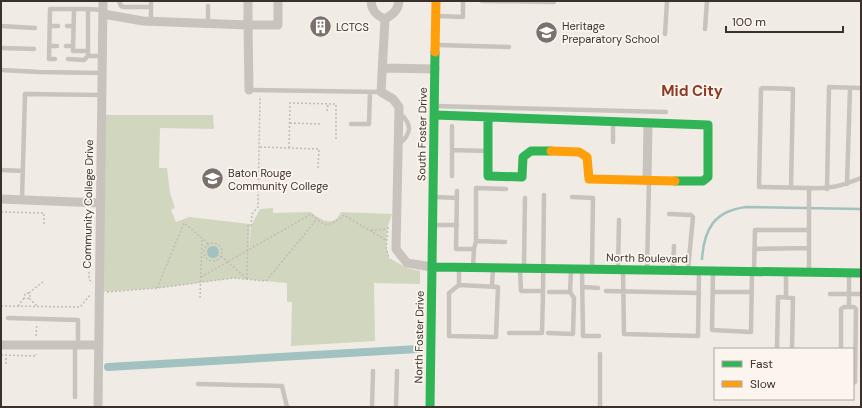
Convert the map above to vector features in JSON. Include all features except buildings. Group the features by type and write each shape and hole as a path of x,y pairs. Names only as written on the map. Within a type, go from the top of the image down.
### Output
{"street":[{"path":"248,1 249,90"},
{"path":"103,8 151,22 278,25 278,1"},
{"path":"371,1 372,9 378,16 385,19"},
{"path":"385,19 398,9 399,1"},
{"name":"South Foster Drive","path":"432,267 436,1"},
{"name":"Community College Drive","path":"98,407 99,345 96,292 100,203 103,8"},
{"path":"385,19 381,92 393,99 399,107 396,249 407,263 432,267"},
{"path":"383,68 435,69"},
{"path":"434,110 488,117 708,125 708,177 703,181 589,179 587,157 579,152 531,151 523,157 522,177 488,176 488,117"},
{"path":"648,123 648,180"},
{"path":"1,199 100,203"},
{"name":"North Boulevard","path":"432,267 861,273"},
{"name":"North Foster Drive","path":"430,407 432,267"},
{"path":"1,344 99,345"}],"lane":[{"path":"119,1 121,6 124,7 151,7"},
{"path":"151,1 151,22"},
{"path":"436,16 463,17 463,1"},
{"path":"482,1 554,1"},
{"path":"665,34 666,1"},
{"path":"705,29 707,1"},
{"path":"208,6 208,24"},
{"path":"56,59 49,59 50,9 88,10 103,8"},
{"path":"74,9 73,51 102,56"},
{"path":"68,59 84,60 88,54 88,10"},
{"path":"1,26 35,28"},
{"path":"50,26 58,26"},
{"path":"67,26 74,26"},
{"path":"436,45 510,47"},
{"path":"49,46 58,46"},
{"path":"66,46 73,46"},
{"path":"1,48 34,49"},
{"path":"1,70 102,73"},
{"path":"827,189 829,87 861,88"},
{"path":"791,188 793,89 762,88 758,186 760,187 791,188 809,188 827,189 847,184 861,178"},
{"path":"847,184 850,88"},
{"path":"249,90 381,92"},
{"path":"351,124 369,124 370,92"},
{"path":"22,199 25,94 102,95"},
{"path":"434,110 508,107 666,112"},
{"path":"613,121 613,142"},
{"path":"452,126 452,176"},
{"path":"452,150 488,152"},
{"path":"1,170 23,171"},
{"path":"647,270 648,180"},
{"path":"473,268 476,241 476,188 506,189"},
{"path":"809,188 809,272"},
{"path":"457,191 456,249 474,249"},
{"path":"509,333 542,333 544,195"},
{"path":"433,197 457,198"},
{"path":"572,197 593,198 587,269 582,288 583,336 599,336"},
{"path":"524,198 521,291 542,291"},
{"path":"669,214 691,215 692,217 688,271"},
{"path":"619,220 624,334 698,336 699,271"},
{"path":"433,225 457,225"},
{"path":"713,271 712,330 751,332 755,230 809,230"},
{"path":"476,241 505,242"},
{"path":"673,270 674,246"},
{"path":"755,249 809,248"},
{"path":"459,267 459,285"},
{"path":"492,286 493,268"},
{"path":"548,333 573,334 574,298 570,292 571,269"},
{"path":"786,272 786,298"},
{"path":"849,273 849,307"},
{"path":"459,285 498,287 496,337 449,336 449,293 459,285"},
{"path":"582,288 598,288"},
{"path":"549,292 570,292"},
{"path":"606,292 699,293"},
{"path":"713,292 752,292"},
{"path":"830,294 861,294"},
{"path":"777,348 777,298 793,298 792,348"},
{"path":"841,348 841,309 844,307 854,307 856,310 854,382"},
{"path":"8,318 78,320 75,398"},
{"path":"600,354 600,407"},
{"path":"372,407 373,371"},
{"path":"396,407 397,371"},
{"path":"198,384 282,386 287,407"}],"path":[{"path":"247,279 248,226 251,226 252,214 258,207 260,95"},
{"path":"290,148 290,103 336,104 336,140"},
{"path":"327,110 328,104"},
{"path":"290,123 321,124"},
{"path":"259,147 319,149 318,168"},
{"path":"1,212 44,213 44,225"},
{"path":"201,278 311,214 321,223 327,225 335,222 344,215 386,240"},
{"path":"1,306 80,307 96,292 157,288 234,278 266,281 317,219"},
{"path":"157,288 184,223 209,244"},
{"path":"370,230 387,229"},
{"path":"93,232 89,239 89,279 94,285 96,292"},
{"path":"200,298 202,238"},
{"path":"201,252 209,244 215,243 220,246 222,251 221,256 216,260 210,260 206,256 204,250"},
{"path":"221,256 247,279"},
{"path":"17,306 24,298 26,293 29,294 44,281"},
{"path":"29,294 29,298 36,306"},
{"path":"24,298 29,298"},
{"path":"6,355 6,364"}],"green space":[{"path":"101,115 213,115 214,129 160,128 159,168 167,168 170,193 175,208 171,210 176,222 189,217 250,224 249,251 251,226 260,209 273,208 273,213 311,212 318,218 327,221 335,220 341,212 392,214 386,236 389,258 407,268 420,271 420,284 374,283 375,341 291,346 292,302 287,302 287,283 234,278 157,288 99,292"}],"water":[{"path":"211,246 215,246 219,252 215,258 211,258 207,254 207,250"}],"waterway":[{"path":"702,259 705,238 713,223 726,212 735,209 746,207 861,209"},
{"path":"108,367 418,349"}],"traffic: fast":[{"path":"430,407 435,52"},
{"path":"435,115 708,125 708,177 703,181 675,181"},
{"path":"488,117 488,176 522,177 523,157 531,151 551,151"},
{"path":"432,267 861,273"}],"traffic: slow":[{"path":"435,52 436,1"},
{"path":"551,151 579,152 587,157 589,179 675,181"}],"place":[{"name":"LCTCS","path":"321,27"},
{"name":"Heritage Preparatory School","path":"547,32"},
{"name":"Baton Rouge Community College","path":"212,179"}],"district":[{"name":"Mid City","path":"692,91"}]}
